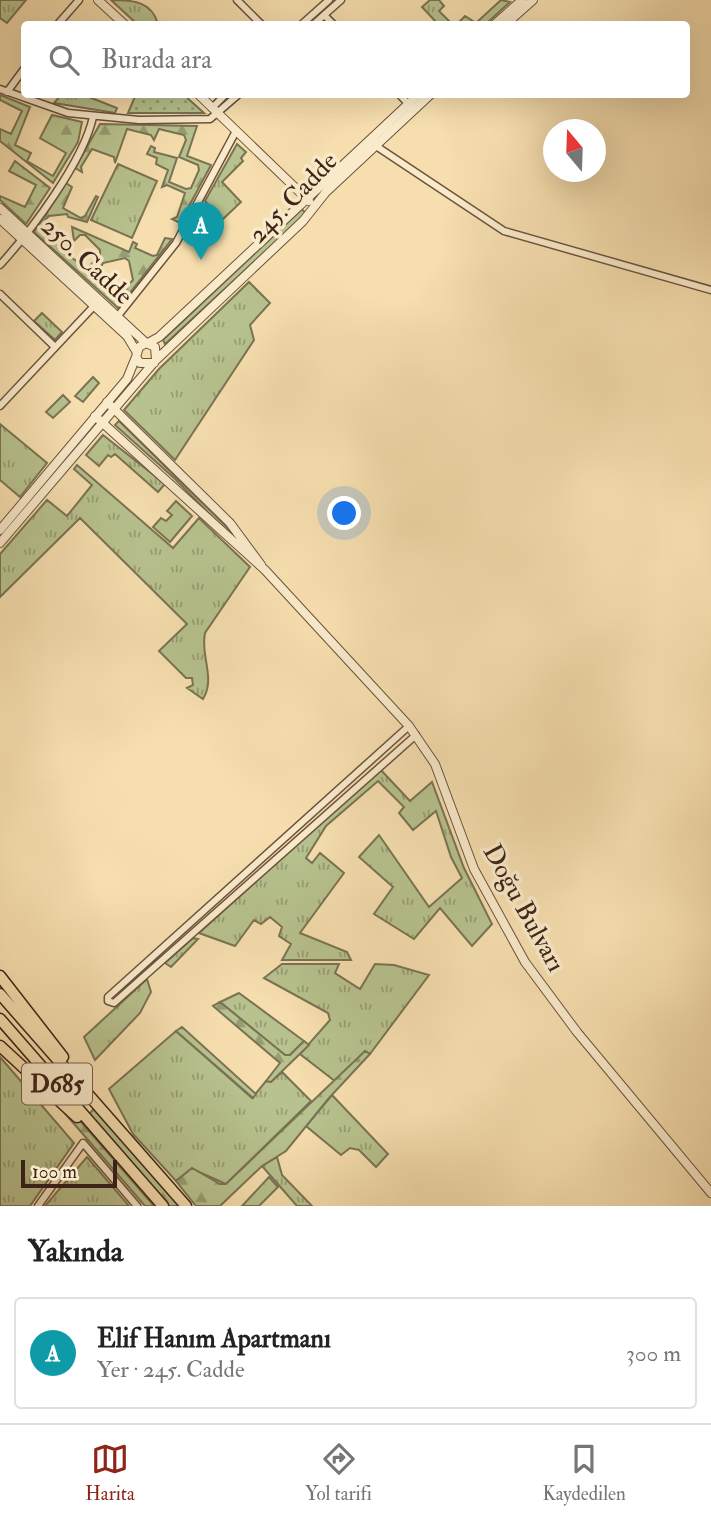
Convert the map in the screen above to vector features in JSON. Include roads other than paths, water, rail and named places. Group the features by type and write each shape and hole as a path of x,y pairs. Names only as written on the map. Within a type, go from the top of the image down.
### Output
{"highway":[{"path":"0,976 42,1027 81,1086"},
{"name":"D685","path":"0,994 186,1206"},
{"name":"D685","path":"0,1019 163,1206"},
{"path":"0,1046 113,1149"}],"street":[{"path":"61,21 79,0"},
{"path":"98,0 121,21"},
{"path":"237,0 258,21"},
{"path":"305,21 329,0"},
{"path":"317,21 341,0"},
{"path":"498,21 522,0"},
{"path":"509,21 533,0"},
{"path":"324,15 330,21"},
{"path":"21,72 4,91 21,97"},
{"path":"23,98 56,110 93,117 172,120 210,119 223,98"},
{"path":"202,98 315,207"},
{"path":"215,111 233,98"},
{"path":"402,98 411,108"},
{"name":"245. Cadde","path":"411,108 417,98"},
{"name":"245. Cadde","path":"0,544 110,405 131,373 136,354 147,343 159,337 306,198 425,98"},
{"path":"0,265 25,237 87,139 93,117"},
{"path":"117,317 176,243 236,131"},
{"path":"372,143 504,231 711,290"},
{"name":"245. Cadde","path":"110,405 315,207 372,143"},
{"name":"250. Cadde","path":"0,208 25,237 131,340 136,354"},
{"name":"250. Cadde","path":"0,219 25,237 147,343"},
{"path":"0,294 55,347"},
{"path":"0,406 94,306"},
{"path":"136,354 143,365 155,362 157,350 147,343"},
{"name":"Doğu Bulvarı","path":"110,405 230,523 265,570"},
{"name":"245. Cadde","path":"0,530 99,419"},
{"name":"Doğu Bulvarı","path":"99,419 265,570 409,726 441,776 482,884 534,975 590,1049 711,1193"},
{"path":"409,726 108,997 108,1001 114,1003 416,735"},
{"path":"38,1206 83,1143 137,1206"}],"place":[{"name":"Elif Hanım Apartmanı","path":"201,260"}]}
